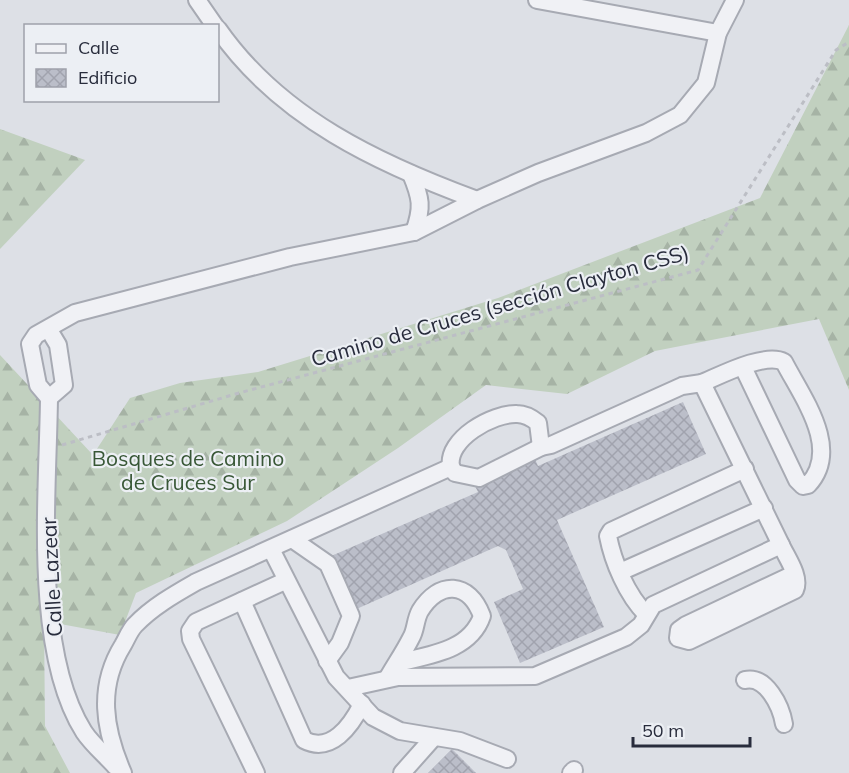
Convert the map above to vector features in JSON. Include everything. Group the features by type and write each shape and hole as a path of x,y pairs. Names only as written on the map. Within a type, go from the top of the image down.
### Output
{"street":[{"path":"197,0 214,24"},
{"path":"537,0 718,33"},
{"path":"49,330 58,345 64,385 49,398 38,385 30,344 36,335 49,330 75,313 290,257 414,232 477,200 538,173 646,133 680,115 706,83 718,33 735,0"},
{"path":"219,30 229,45 287,104 334,136 411,174 477,200"},
{"path":"411,174 421,213 414,232"},
{"path":"541,447 538,423 530,417 510,414 459,439 452,450 451,467 455,473 479,478 541,447 551,445 682,386 702,384 742,367 769,359 784,362 816,425 823,448 813,479 808,485 803,486 797,480 742,367"},
{"path":"702,384 764,508 794,574 798,584 788,594 689,641 678,638 679,630 686,626 794,574"},
{"name":"Calle Lazear","path":"49,398 48,555 54,645 69,698 84,732 122,773"},
{"path":"122,773 111,747 104,707 107,676 134,626 164,601 196,582 451,467"},
{"path":"646,614 634,600 610,550 608,536 610,531 745,469"},
{"path":"620,572 764,508"},
{"path":"292,539 328,564 351,616 340,643 327,661"},
{"path":"348,688 387,679 534,676 626,637 641,625 653,605 781,546"},
{"path":"271,549 285,581 336,677 373,717 400,731 460,741 507,759"},
{"path":"256,773 196,650 190,631 196,622 285,581"},
{"path":"387,679 413,636 419,613 426,603 445,589 464,590 478,604 482,616 472,635 458,645 435,654 397,663"},
{"path":"242,601 304,740 310,743 326,743 343,734 352,725 362,704"},
{"path":"745,680 752,678 762,681 778,707 784,724"},
{"path":"402,773 434,737"}],"path":[{"name":"Camino de Cruces (sección Clayton CSS)","path":"49,449 239,393 698,270 836,50 849,42"}],"green space":[{"name":"Bosques de Camino de Cruces Sur","path":"849,25 849,390 819,319 655,351 567,394 486,385 398,448 287,521 136,593 120,635 44,621 45,726 70,773 0,773 0,355 93,455 130,398 180,383 258,372 498,298 760,198"},
{"path":"0,129 85,160 0,249"}],"building":[{"path":"683,402 706,454 557,520 604,627 520,663 494,602 523,589 506,550 498,546 352,611 329,557 478,492 475,486 535,459 538,466"},
{"path":"452,749 476,773 428,773"}]}
